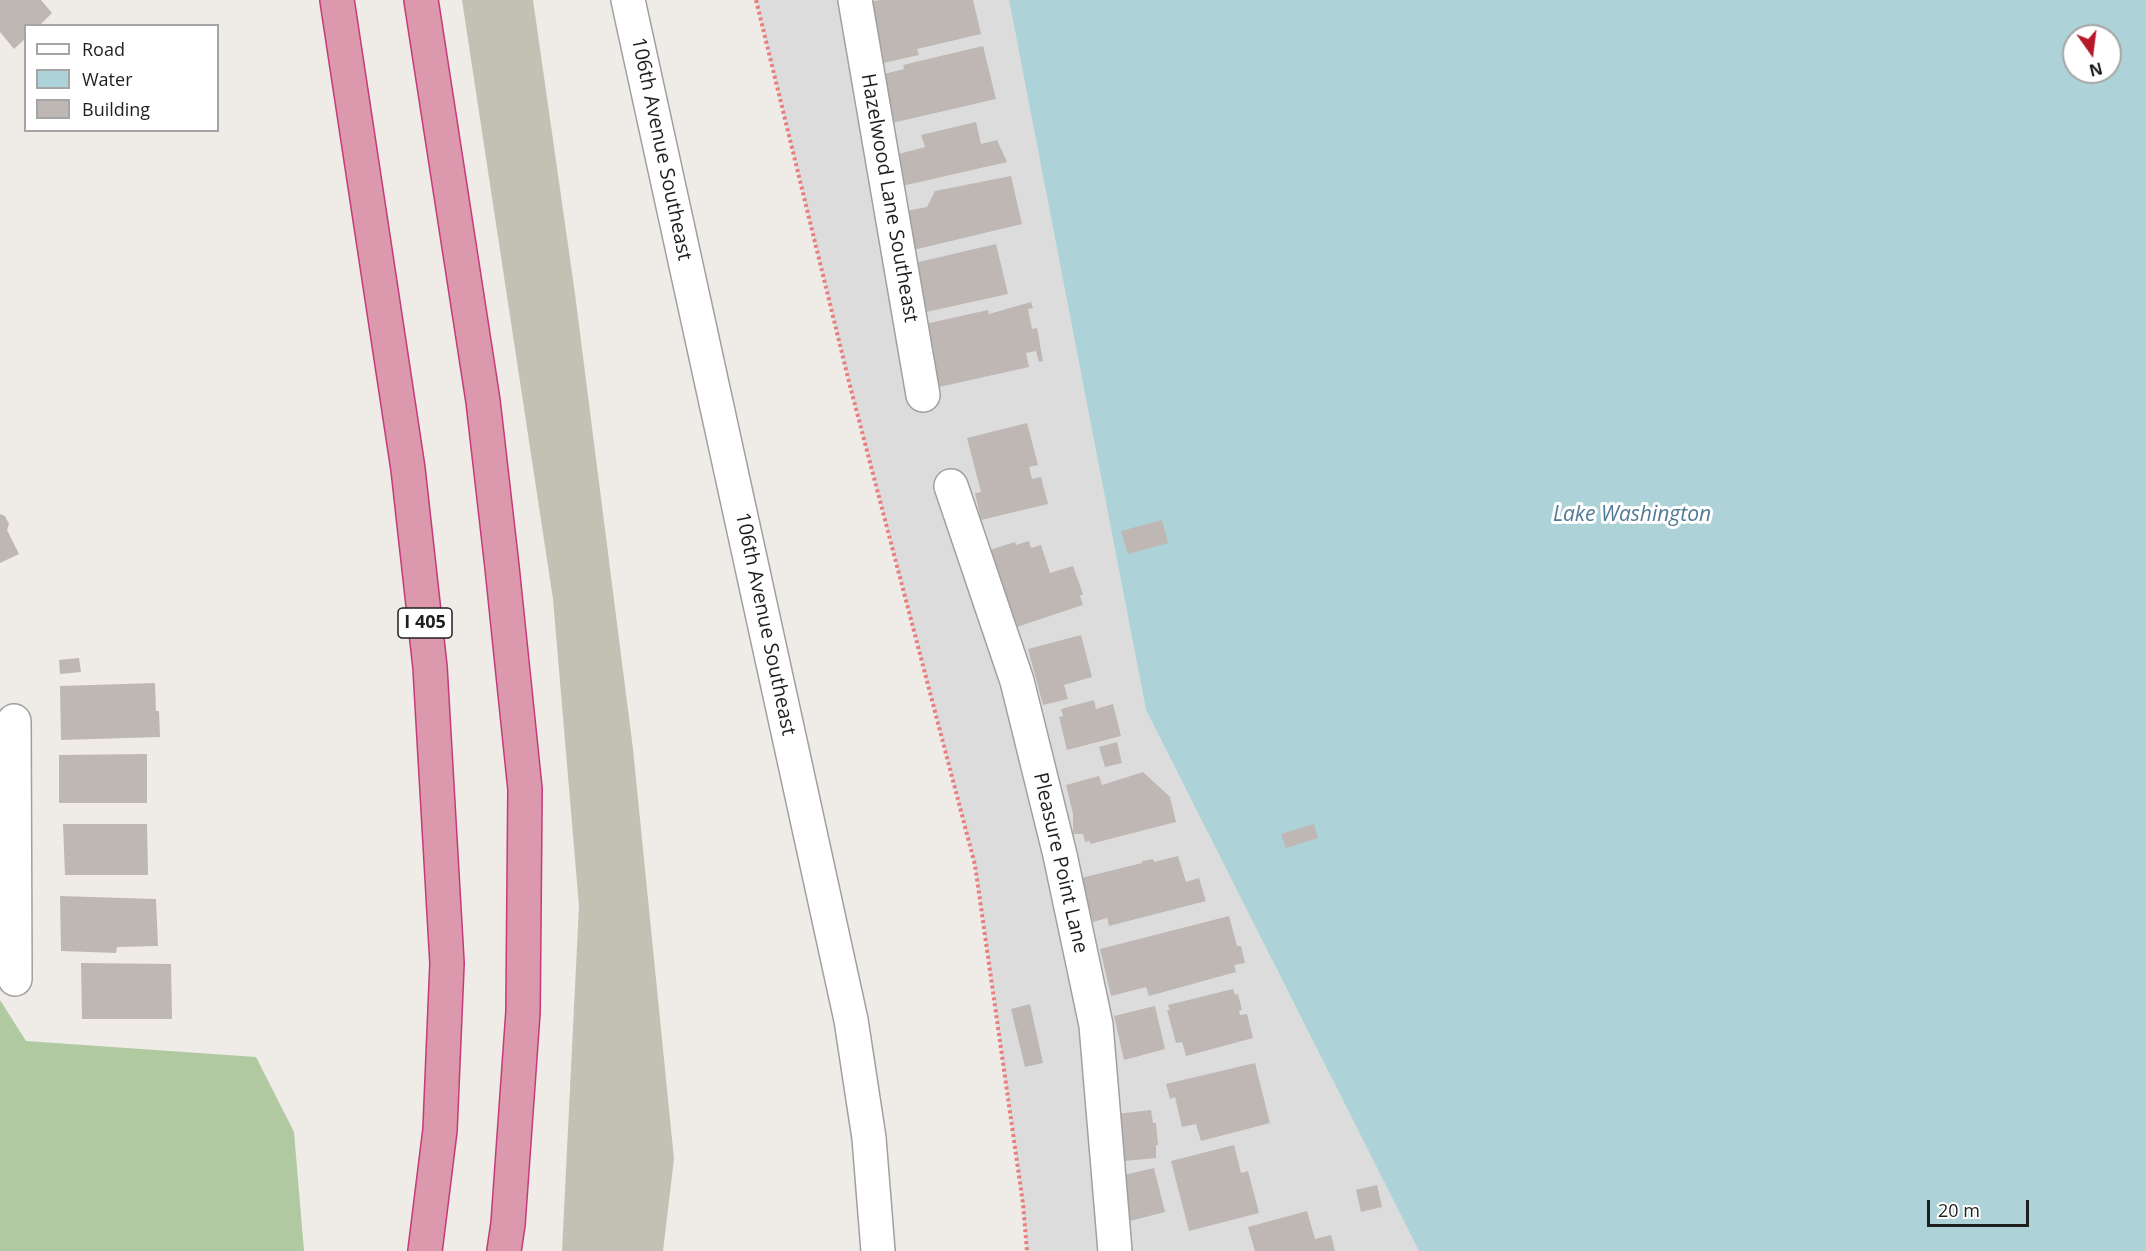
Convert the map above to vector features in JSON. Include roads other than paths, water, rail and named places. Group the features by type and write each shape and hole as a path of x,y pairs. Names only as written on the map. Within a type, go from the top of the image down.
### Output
{"highway":[{"name":"I 405","path":"337,0 408,469 430,667 447,963 440,1130 425,1251"},
{"path":"421,0 483,401 525,789 523,1012 508,1224 504,1251"}],"street":[{"name":"106th Avenue Southeast","path":"628,0 851,1020 869,1138 878,1251"},
{"name":"Hazelwood Lane Southeast","path":"855,0 922,395"},
{"name":"Pleasure Point Lane","path":"951,486 1017,681 1060,855 1096,1025 1115,1251"},
{"path":"14,721 7,848 15,979"}],"water":[{"name":"Lake Washington","path":"1009,0 2146,0 2146,1251 1419,1251 1146,710"}]}
